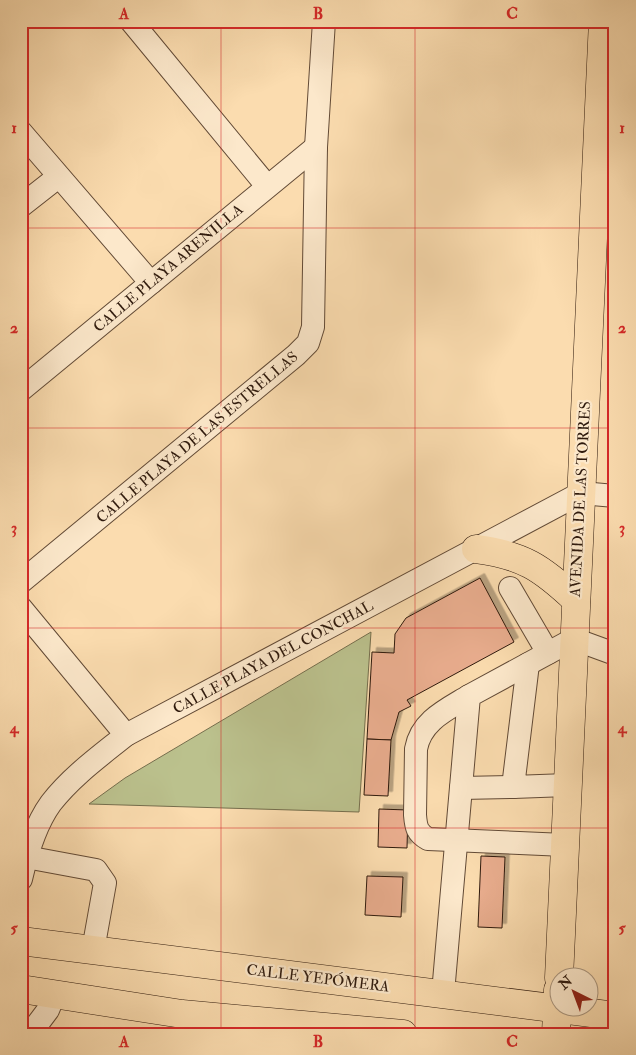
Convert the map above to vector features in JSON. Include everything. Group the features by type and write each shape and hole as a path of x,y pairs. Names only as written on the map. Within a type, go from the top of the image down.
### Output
{"main road":[{"name":"AVENIDA DE LAS TORRES","path":"559,968 603,21"},
{"path":"476,549 500,552 539,568 576,600"},
{"name":"CALLE YEPÓMERA","path":"21,941 548,1007"},
{"path":"21,989 55,993 190,1024 404,1034"},
{"name":"CALLE YEPÓMERA","path":"598,1014 615,1016"}],"street":[{"path":"131,21 267,186"},
{"name":"CALLE PLAYA DE LAS ESTRELLAS","path":"21,582 296,355 308,343 313,327 316,147 324,21"},
{"path":"21,132 151,284"},
{"name":"CALLE PLAYA ARENILLA","path":"21,390 316,147"},
{"path":"21,206 58,177"},
{"path":"581,493 615,496"},
{"name":"CALLE PLAYA DEL CONCHAL","path":"24,868 38,827 51,804 79,773 126,735 581,493"},
{"path":"510,588 538,658 513,787"},
{"path":"21,608 126,735"},
{"path":"565,845 428,839 419,833 416,826 416,749 422,732 437,715 574,639 615,654"},
{"path":"443,993 469,696"},
{"path":"461,788 567,786"},
{"path":"24,868 96,870 101,875 105,883 93,950"},
{"path":"30,1034 48,1010 55,993"}],"green space":[{"path":"371,632 359,812 89,804 125,778"}],"building":[{"path":"480,578 514,642 407,700 411,706 399,712 391,740 367,739 372,652 394,653 395,634 406,618"},
{"path":"367,739 391,740 388,796 364,795"},
{"path":"379,809 408,810 407,848 378,847"},
{"path":"481,856 505,857 502,928 478,927"},
{"path":"367,876 403,877 401,917 365,915"}]}
